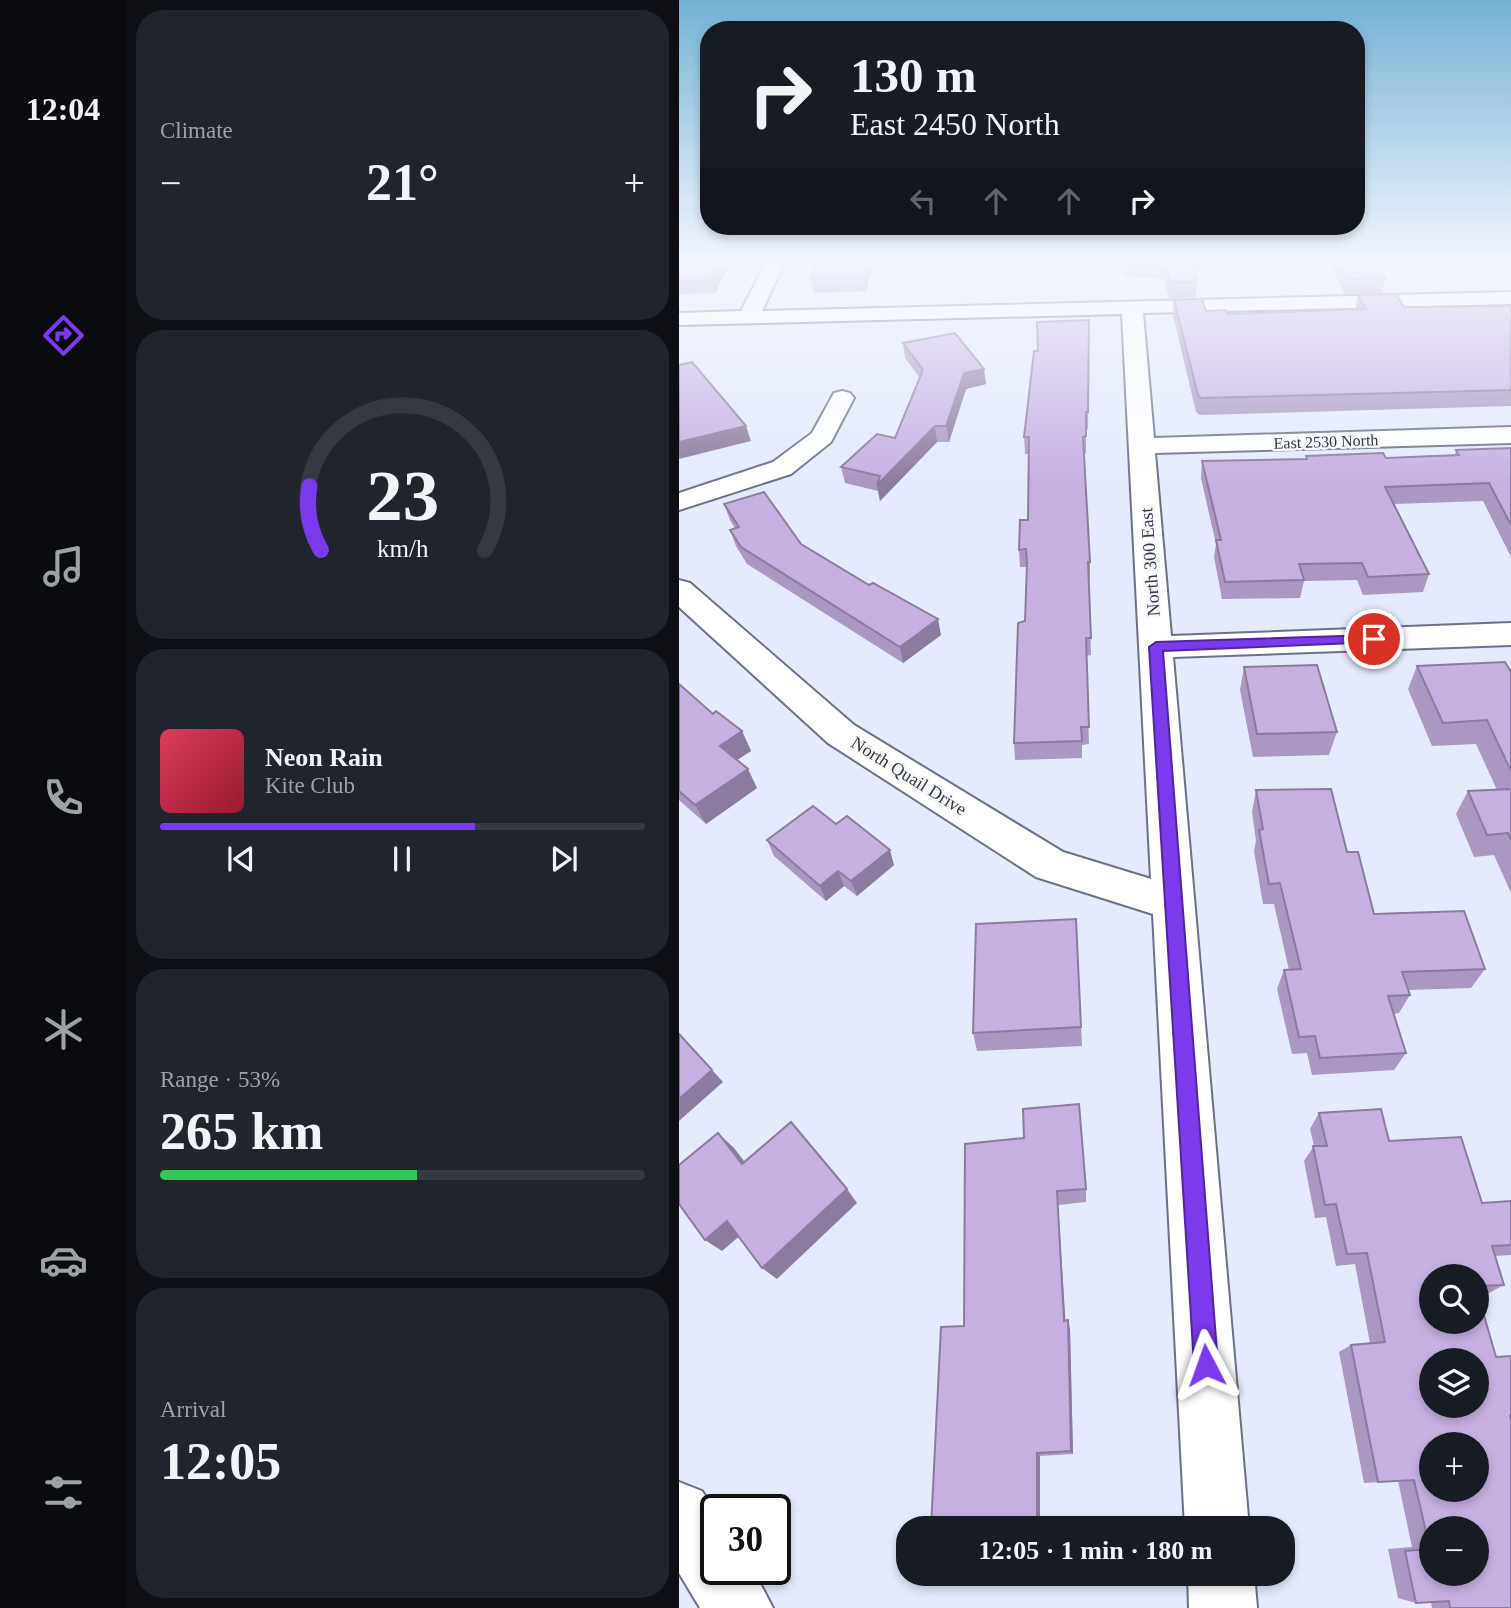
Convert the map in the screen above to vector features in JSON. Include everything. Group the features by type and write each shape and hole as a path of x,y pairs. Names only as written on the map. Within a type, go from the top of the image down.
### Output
{"street":[{"name":"North 300 East","path":"1134,334 1216,1516"},
{"path":"679,502 782,468 822,437 842,398"},
{"name":"East 2530 North","path":"1142,446 1511,435"},
{"name":"North Quail Drive","path":"679,590 841,734 1050,864 1173,903"},
{"path":"1156,647 1511,634"},
{"path":"679,1514 739,1608"},
{"path":"1222,1586 1223,1608"}],"building":[{"path":"956,334 984,369 964,373 946,426 935,426 877,485 880,476 841,467 877,434 895,438 923,370 903,343"},
{"path":"1037,334 1089,334 1088,412 1086,436 1083,437 1090,562 1091,638 1086,638 1089,727 1081,727 1082,741 1014,743 1018,623 1025,621 1027,563 1026,549 1019,550 1020,520 1028,520 1029,437 1024,437 1034,351 1038,351"},
{"path":"1183,334 1511,334 1511,390 1201,398"},
{"path":"692,362 746,426 679,442 679,365"},
{"path":"1511,448 1511,525 1489,483 1385,487 1429,574 1368,577 1362,563 1299,564 1304,580 1225,582 1216,540 1221,540 1202,461 1307,459 1306,456 1383,453 1386,458 1459,455 1456,450"},
{"path":"764,492 801,544 869,585 873,583 938,619 900,647 741,547 730,530 739,527 724,504"},
{"path":"1505,662 1511,672 1511,771 1487,720 1443,723 1417,666"},
{"path":"1317,665 1337,732 1257,734 1244,667"},
{"path":"679,684 713,714 716,711 742,731 720,746 748,769 695,805 679,791"},
{"path":"1331,789 1347,852 1358,852 1374,914 1464,911 1485,969 1402,972 1410,995 1388,996 1406,1053 1320,1058 1315,1036 1299,1037 1284,970 1301,969 1280,883 1269,884 1259,830 1263,829 1256,790"},
{"path":"1511,789 1511,840 1508,833 1487,835 1468,791"},
{"path":"813,806 836,824 847,816 890,850 851,881 838,871 820,886 767,840"},
{"path":"1076,919 1081,1027 973,1033 976,924"},
{"path":"679,1034 712,1070 679,1099"},
{"path":"1079,1104 1086,1189 1057,1191 1064,1321 1068,1320 1071,1451 1037,1453 1037,1516 932,1516 941,1327 964,1326 965,1144 1024,1138 1023,1109"},
{"path":"1381,1109 1389,1141 1461,1137 1482,1203 1511,1201 1511,1245 1492,1246 1504,1285 1489,1286 1489,1264 1419,1264 1419,1334 1489,1333 1496,1357 1511,1356 1511,1608 1450,1608 1449,1601 1416,1603 1405,1551 1419,1550 1419,1586 1489,1586 1489,1516 1422,1516 1419,1502 1489,1502 1489,1432 1419,1432 1419,1502 1414,1480 1378,1482 1351,1345 1385,1342 1367,1253 1347,1254 1336,1204 1325,1205 1313,1146 1327,1146 1319,1113"},
{"path":"791,1122 847,1189 762,1268 727,1221 705,1240 679,1204 679,1165 718,1133 742,1164"}],"route":[{"path":"1206,1365 1156,647 1374,639"}]}
